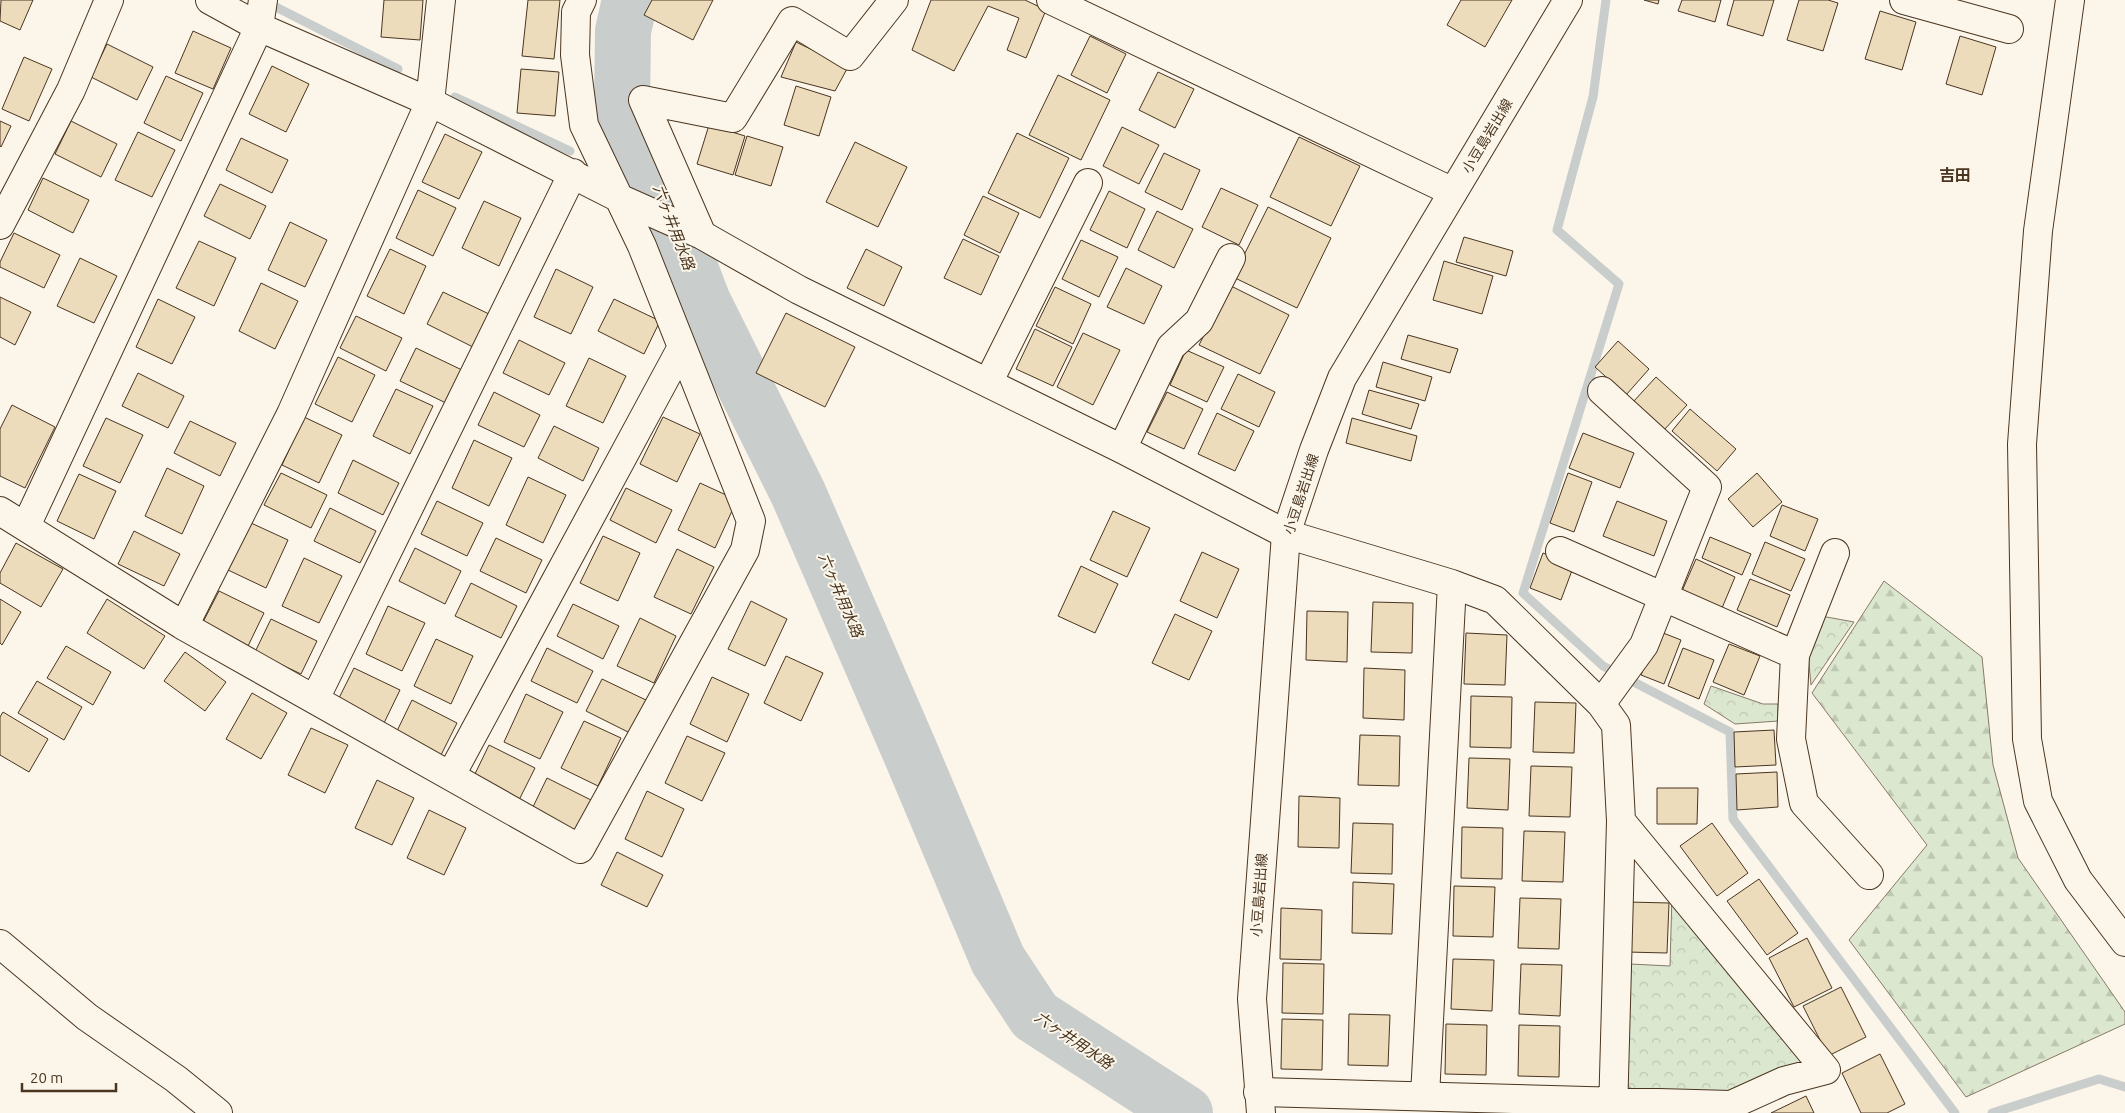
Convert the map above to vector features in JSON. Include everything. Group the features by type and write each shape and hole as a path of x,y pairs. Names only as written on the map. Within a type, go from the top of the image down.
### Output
{"street":[{"path":"0,225 71,90 109,0"},
{"path":"210,0 259,26 430,102 621,199 702,236 799,290 1122,450 1286,534 1452,584 1495,600 1615,685"},
{"path":"26,526 259,26 263,0"},
{"path":"184,626 291,414 430,102 441,0"},
{"path":"0,511 184,626 580,849 744,550 751,521 642,246 584,125 575,55 576,12 582,0"},
{"path":"702,236 643,100 733,118 792,21 850,56 894,0"},
{"path":"1051,0 1453,192"},
{"name":"小豆島岩出線","path":"1259,1102 1252,998 1286,534 1314,450 1342,378 1568,0"},
{"path":"1904,0 1948,6 2009,29"},
{"path":"2070,0 2038,231 2022,444 2027,738 2038,801 2078,880 2125,942"},
{"path":"315,699 573,174"},
{"path":"988,383 1088,183"},
{"path":"1122,450 1171,347 1199,321 1231,258"},
{"path":"451,775 682,347"},
{"path":"1602,391 1707,487 1644,645 1615,685 1621,821 1613,1107"},
{"path":"1560,551 1795,655"},
{"path":"1835,554 1795,655 1791,739 1804,804 1869,875"},
{"path":"1425,1096 1452,584"},
{"path":"1259,1102 1425,1096 1613,1107 1731,1105 1784,1081 1826,1070 1621,821"},
{"path":"0,944 88,1017 176,1079 218,1113"}],"green space":[{"path":"1884,581 1982,657 1993,765 2018,858 2125,1012 2125,1024 1966,1097 1849,940 1927,845 1812,693"},
{"path":"1821,616 1854,622 1811,685 1808,653"},
{"path":"1711,686 1763,704 1778,704 1778,721 1735,724 1704,704"},
{"path":"1672,894 1804,1059 1798,1070 1728,1095 1635,1092 1624,1082 1630,964 1670,966"}],"building":[{"path":"1,0 33,0 20,30 0,21"},
{"path":"384,0 423,0 420,40 381,37"},
{"path":"528,0 560,0 554,59 522,56"},
{"path":"652,0 713,0 693,40 644,15"},
{"path":"931,0 1025,0 1046,10 1026,58 1007,50 1019,18 988,6 954,71 912,50"},
{"path":"1461,0 1512,0 1485,47 1447,25"},
{"path":"1644,0 1659,0 1658,4"},
{"path":"1682,0 1721,0 1715,22 1678,11"},
{"path":"1734,0 1774,0 1763,36 1727,25"},
{"path":"1799,0 1828,0 1838,3 1823,51 1787,40"},
{"path":"1880,11 1916,22 1902,70 1865,59"},
{"path":"193,31 231,48 213,89 175,73"},
{"path":"1090,36 1126,54 1107,93 1071,75"},
{"path":"1960,36 1996,47 1982,95 1946,84"},
{"path":"796,42 848,67 835,91 781,77"},
{"path":"107,44 153,67 137,100 91,77"},
{"path":"24,57 52,69 29,121 2,109"},
{"path":"272,66 309,84 286,132 249,114"},
{"path":"521,69 559,72 555,116 517,113"},
{"path":"1158,72 1194,89 1175,128 1139,110"},
{"path":"1058,75 1110,100 1081,160 1029,135"},
{"path":"166,76 203,93 181,141 144,123"},
{"path":"796,86 831,97 819,136 784,125"},
{"path":"0,121 11,126 1,147 0,146"},
{"path":"71,121 117,144 101,177 55,154"},
{"path":"709,125 745,136 733,175 697,164"},
{"path":"1122,127 1159,145 1139,184 1103,166"},
{"path":"138,132 175,150 152,197 115,180"},
{"path":"1017,133 1069,158 1040,218 988,193"},
{"path":"445,134 482,152 459,199 422,182"},
{"path":"747,136 783,147 771,186 735,175"},
{"path":"1299,137 1360,166 1331,226 1270,197"},
{"path":"241,138 288,160 272,193 226,170"},
{"path":"855,142 907,167 878,227 826,202"},
{"path":"1164,153 1200,170 1182,210 1145,192"},
{"path":"43,178 89,200 73,233 28,210"},
{"path":"220,184 266,206 250,239 204,216"},
{"path":"1221,188 1258,205 1239,245 1202,227"},
{"path":"418,190 456,208 433,256 396,238"},
{"path":"1109,191 1145,209 1127,248 1090,230"},
{"path":"983,196 1019,213 1000,253 964,235"},
{"path":"484,201 521,218 499,266 462,248"},
{"path":"1268,207 1331,238 1297,308 1233,277"},
{"path":"1157,211 1193,229 1174,268 1138,250"},
{"path":"290,222 327,240 305,287 268,270"},
{"path":"14,233 60,255 44,288 0,267 0,262"},
{"path":"1464,237 1513,251 1506,276 1456,262"},
{"path":"963,239 999,256 981,295 944,278"},
{"path":"1081,240 1118,257 1099,297 1062,279"},
{"path":"199,241 236,258 214,306 176,288"},
{"path":"390,249 426,266 404,314 367,296"},
{"path":"866,249 902,267 884,306 847,288"},
{"path":"80,258 117,276 94,323 57,306"},
{"path":"1444,261 1493,276 1482,314 1433,300"},
{"path":"1126,268 1162,286 1144,324 1107,307"},
{"path":"556,269 593,287 571,334 534,317"},
{"path":"261,283 298,301 275,349 239,331"},
{"path":"1229,285 1289,315 1260,374 1199,345"},
{"path":"1055,287 1091,304 1073,344 1036,326"},
{"path":"443,292 489,314 473,347 427,324"},
{"path":"0,297 31,312 15,345 0,337"},
{"path":"158,299 195,317 172,364 136,347"},
{"path":"614,299 660,321 644,354 598,331"},
{"path":"786,313 855,347 825,407 756,373"},
{"path":"356,316 402,338 386,371 340,348"},
{"path":"1035,329 1072,347 1053,386 1016,369"},
{"path":"1083,333 1120,350 1093,405 1057,387"},
{"path":"1408,335 1458,349 1450,373 1401,359"},
{"path":"519,340 565,363 549,395 503,373"},
{"path":"1618,341 1649,369 1626,395 1595,367"},
{"path":"416,348 462,370 446,403 400,381"},
{"path":"1186,350 1224,367 1207,402 1170,385"},
{"path":"338,357 375,375 352,422 315,404"},
{"path":"589,358 626,376 603,423 566,406"},
{"path":"1383,362 1432,377 1425,401 1376,387"},
{"path":"138,373 184,396 168,428 122,406"},
{"path":"1238,374 1275,392 1259,427 1221,409"},
{"path":"1656,377 1687,405 1664,430 1633,402"},
{"path":"396,389 433,406 410,454 373,436"},
{"path":"1369,390 1419,404 1411,429 1362,414"},
{"path":"494,392 540,415 524,447 478,425"},
{"path":"1167,392 1203,409 1184,449 1147,432"},
{"path":"12,405 55,427 25,488 0,476 0,429"},
{"path":"1690,409 1736,449 1717,471 1672,431"},
{"path":"1217,413 1254,431 1235,471 1198,454"},
{"path":"304,417 342,435 319,483 282,465"},
{"path":"663,417 700,434 677,482 640,464"},
{"path":"106,418 143,435 120,483 83,466"},
{"path":"1352,418 1417,436 1411,461 1346,443"},
{"path":"190,421 236,443 220,476 174,453"},
{"path":"554,426 599,448 583,481 538,458"},
{"path":"1583,433 1634,453 1620,488 1569,468"},
{"path":"474,440 512,458 489,506 452,488"},
{"path":"353,460 399,483 383,515 338,493"},
{"path":"167,468 204,486 182,534 145,516"},
{"path":"281,473 327,495 311,528 264,505"},
{"path":"1568,473 1592,482 1574,532 1550,523"},
{"path":"1757,473 1782,502 1753,527 1728,499"},
{"path":"79,474 116,491 94,539 57,521"},
{"path":"528,477 566,495 543,543 506,525"},
{"path":"700,483 737,500 715,548 678,530"},
{"path":"626,488 672,510 656,543 610,520"},
{"path":"437,501 483,523 467,556 421,534"},
{"path":"1617,501 1667,521 1654,556 1603,536"},
{"path":"1782,505 1818,519 1805,551 1770,536"},
{"path":"330,508 376,531 360,563 314,541"},
{"path":"1113,511 1150,528 1127,577 1090,560"},
{"path":"251,523 288,540 266,588 228,570"},
{"path":"134,531 180,554 164,586 118,564"},
{"path":"603,536 640,553 618,601 580,583"},
{"path":"1710,537 1751,554 1742,575 1702,558"},
{"path":"496,538 542,560 526,593 480,571"},
{"path":"1765,542 1805,559 1791,591 1752,574"},
{"path":"16,543 63,569 41,607 0,583 0,573"},
{"path":"415,548 461,571 445,604 399,581"},
{"path":"677,549 714,567 691,614 654,597"},
{"path":"1202,552 1239,569 1217,618 1180,601"},
{"path":"1543,553 1574,565 1561,600 1530,588"},
{"path":"304,558 342,576 319,623 282,606"},
{"path":"1696,559 1735,577 1722,608 1682,591"},
{"path":"1081,566 1118,584 1095,633 1058,616"},
{"path":"1750,579 1790,595 1777,627 1737,610"},
{"path":"471,583 517,606 501,638 455,616"},
{"path":"219,591 264,613 248,646 202,624"},
{"path":"0,599 21,612 2,645 0,643"},
{"path":"107,599 165,636 144,669 87,633"},
{"path":"751,601 787,619 765,666 728,649"},
{"path":"1373,602 1413,603 1412,653 1371,652"},
{"path":"573,604 619,626 603,659 557,636"},
{"path":"388,606 425,623 402,671 366,654"},
{"path":"1307,611 1348,612 1347,662 1306,660"},
{"path":"1175,614 1212,631 1189,680 1152,663"},
{"path":"640,618 676,636 654,683 617,666"},
{"path":"271,619 317,641 301,674 255,652"},
{"path":"1658,631 1681,640 1664,684 1641,675"},
{"path":"1466,633 1507,635 1505,685 1464,684"},
{"path":"436,639 473,656 451,704 414,686"},
{"path":"1729,644 1760,656 1744,695 1713,682"},
{"path":"66,646 111,672 93,705 47,678"},
{"path":"547,648 593,671 577,703 531,681"},
{"path":"1683,648 1714,660 1699,699 1668,686"},
{"path":"185,652 226,682 205,711 164,681"},
{"path":"786,656 823,673 801,721 764,703"},
{"path":"354,668 400,690 384,723 338,700"},
{"path":"1364,668 1405,670 1404,720 1363,718"},
{"path":"712,677 749,694 727,742 690,724"},
{"path":"602,679 648,701 632,734 586,711"},
{"path":"37,681 82,707 64,740 18,713"},
{"path":"252,693 287,713 261,759 226,739"},
{"path":"526,694 563,712 540,759 504,742"},
{"path":"1471,696 1512,697 1511,748 1470,747"},
{"path":"412,700 457,723 441,755 396,733"},
{"path":"1535,702 1576,703 1574,753 1533,752"},
{"path":"3,712 48,739 29,772 0,755 0,717"},
{"path":"584,721 621,738 598,786 561,768"},
{"path":"311,728 348,745 325,793 288,775"},
{"path":"1774,730 1776,765 1735,767 1734,732"},
{"path":"1360,735 1400,736 1399,786 1358,785"},
{"path":"687,736 725,753 702,801 665,783"},
{"path":"489,745 535,768 519,800 473,778"},
{"path":"1469,758 1510,759 1508,810 1467,808"},
{"path":"1531,766 1572,767 1570,817 1529,816"},
{"path":"1777,772 1778,807 1737,810 1736,774"},
{"path":"547,778 593,801 577,833 531,811"},
{"path":"377,780 414,798 392,845 355,828"},
{"path":"1657,788 1698,788 1697,824 1657,824"},
{"path":"647,791 684,809 662,857 625,839"},
{"path":"1299,796 1340,798 1339,848 1298,847"},
{"path":"429,810 466,828 444,875 407,858"},
{"path":"1353,823 1393,824 1392,874 1351,873"},
{"path":"1712,823 1748,873 1717,896 1680,846"},
{"path":"1462,827 1503,828 1502,879 1461,878"},
{"path":"1524,831 1565,832 1563,882 1522,881"},
{"path":"617,852 663,875 647,907 601,885"},
{"path":"1759,879 1798,933 1767,955 1727,901"},
{"path":"1353,882 1394,884 1392,934 1352,933"},
{"path":"1454,886 1495,887 1493,937 1453,936"},
{"path":"1520,898 1561,899 1559,949 1518,948"},
{"path":"1628,902 1669,903 1667,953 1627,952"},
{"path":"1281,908 1322,910 1321,960 1280,959"},
{"path":"1807,938 1832,988 1794,1007 1769,958"},
{"path":"1453,959 1494,960 1492,1011 1451,1009"},
{"path":"1283,963 1324,964 1323,1014 1282,1013"},
{"path":"1521,964 1562,965 1560,1016 1519,1014"},
{"path":"1841,987 1866,1037 1828,1056 1803,1006"},
{"path":"1349,1014 1390,1015 1388,1066 1348,1065"},
{"path":"1282,1019 1323,1020 1322,1070 1281,1069"},
{"path":"1446,1024 1487,1025 1486,1075 1445,1074"},
{"path":"1519,1025 1560,1026 1559,1077 1518,1076"},
{"path":"1880,1054 1905,1104 1887,1113 1861,1113 1842,1073"},
{"path":"1806,1096 1814,1113 1771,1113"}],"waterway":[{"name":"六ヶ井用水路","path":"630,0 623,31 622,106 657,182 703,302 798,493 998,960 1035,1016 1185,1113"},
{"path":"1606,0 1593,97 1557,230 1619,284 1523,593 1603,666 1730,732 1733,819 1955,1113"},
{"path":"266,2 398,69"},
{"path":"455,97 570,151"},
{"path":"1992,1113 2099,1079 2125,1087"}],"district":[{"name":"吉田","path":"1955,175"}]}
